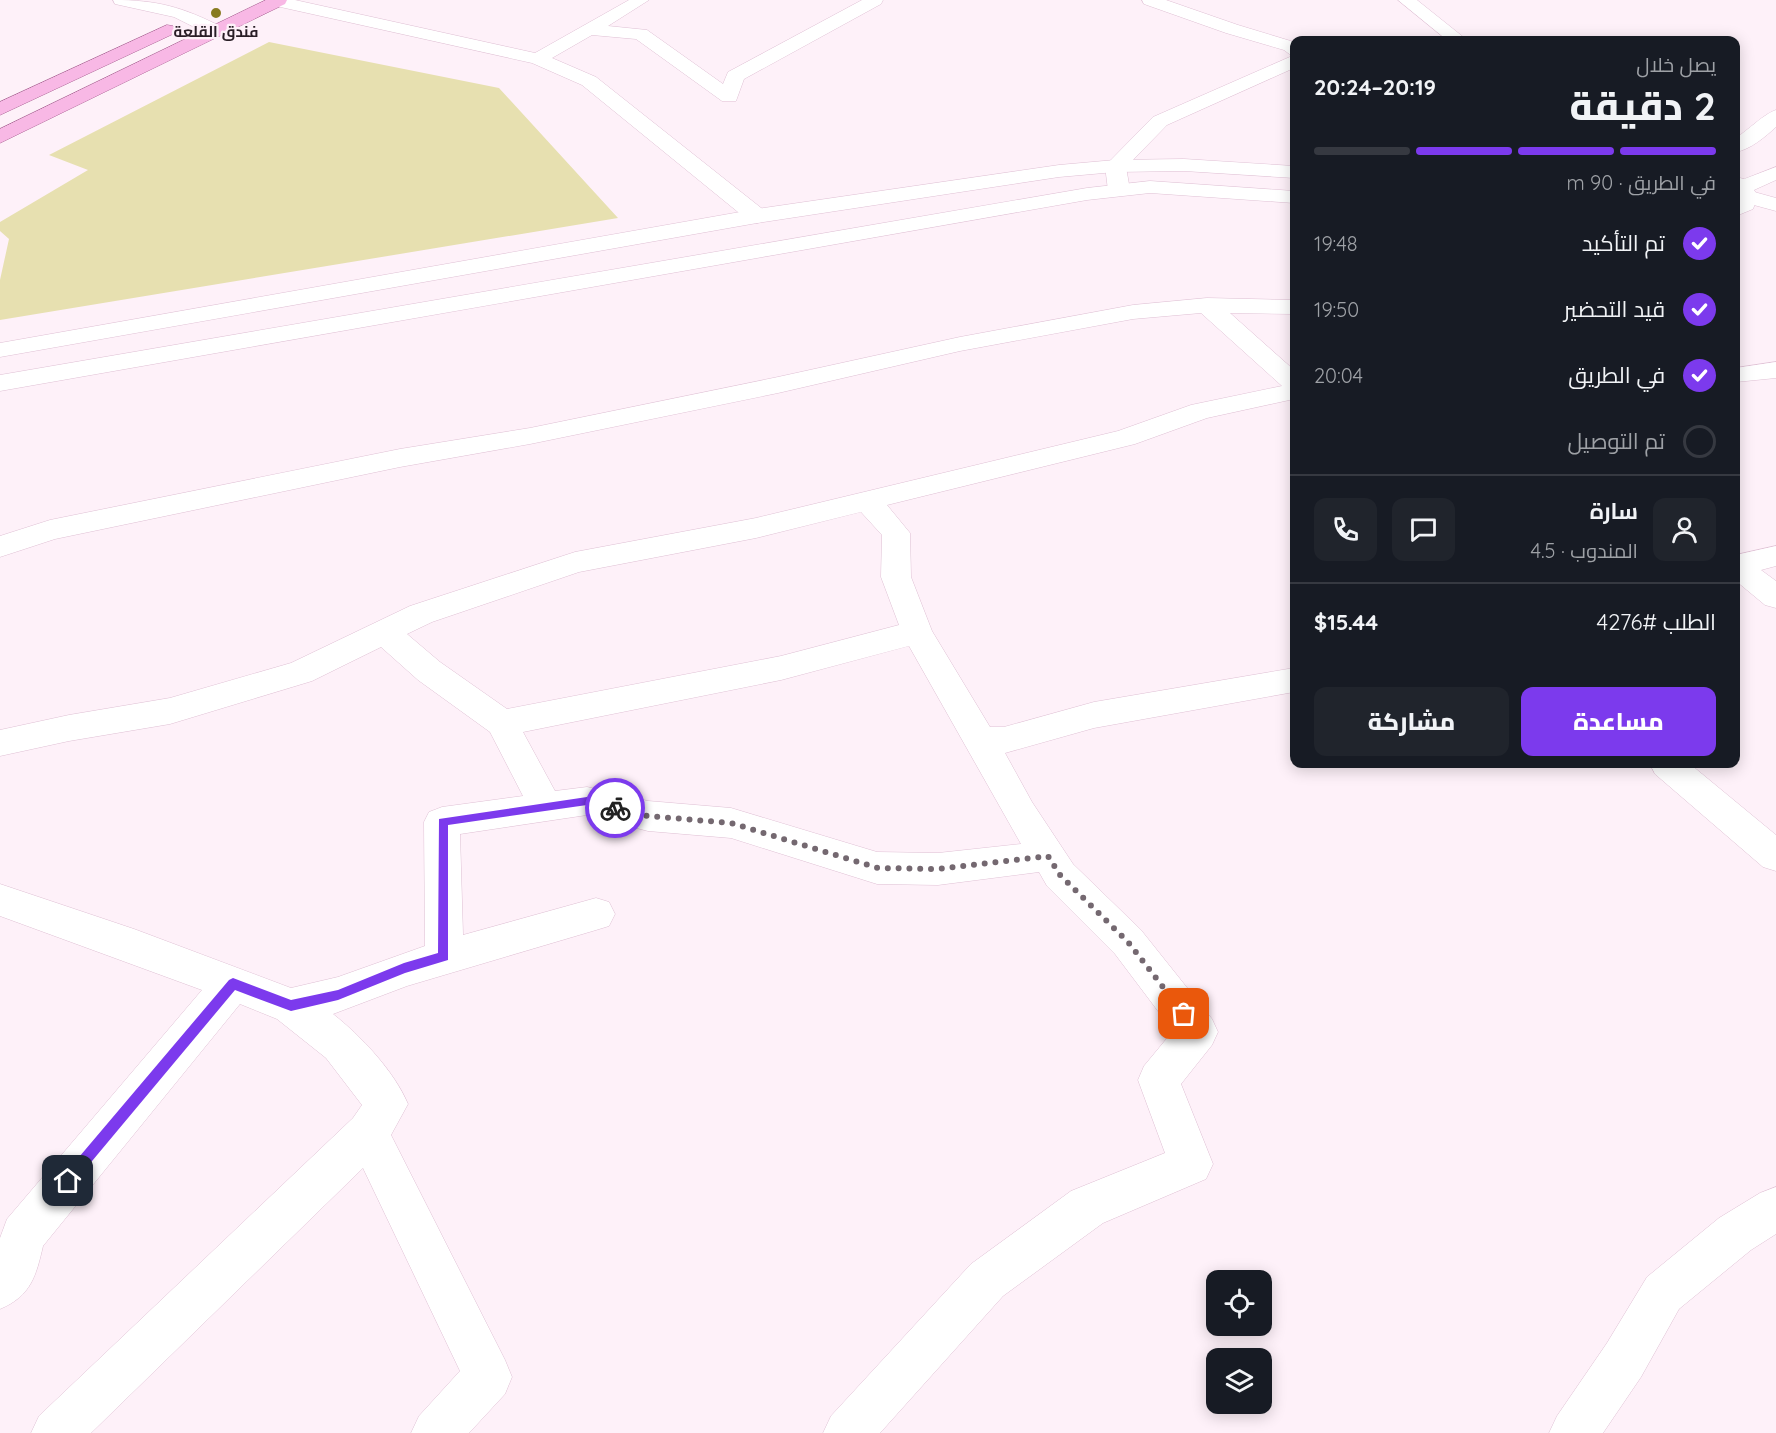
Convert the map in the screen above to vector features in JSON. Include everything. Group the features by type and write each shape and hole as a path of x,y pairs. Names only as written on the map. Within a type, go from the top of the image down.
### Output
{"main road":[{"path":"0,137 277,1"},
{"path":"0,109 212,9"}],"street":[{"path":"121,0 193,18 216,31"},
{"path":"538,59 642,0"},
{"path":"589,30 641,34 729,97 735,76 875,0"},
{"path":"1150,0 1232,29 1290,46"},
{"path":"1406,0 1453,36"},
{"path":"277,1 538,59 589,81 757,216"},
{"path":"1115,166 1160,121 1290,63"},
{"path":"1740,144 1759,132 1776,116"},
{"path":"0,350 757,216 1059,171 1115,166 1184,165 1290,172"},
{"path":"1115,166 1119,190"},
{"path":"1740,194 1776,173"},
{"path":"0,383 1087,194 1150,187 1290,197"},
{"path":"1740,194 1776,205"},
{"path":"1207,305 1290,379"},
{"path":"0,547 50,530 400,458 542,434 960,344 1133,312 1207,305 1290,308"},
{"path":"1740,374 1776,370"},
{"path":"0,743 69,728 170,711 300,672 421,614 575,562 756,528 1126,438 1200,411 1290,392"},
{"path":"848,1433 987,1280 1088,1207 1191,1164 1159,1080 1198,1032 1128,942 1060,875 1048,856 918,632 896,577 896,533 867,501"},
{"path":"1740,564 1776,556"},
{"path":"1740,568 1776,597"},
{"path":"384,632 429,671 502,723 546,807"},
{"path":"502,723 781,668 918,632"},
{"path":"980,740 1004,740 1094,715 1290,681"},
{"path":"1672,768 1776,856"},
{"path":"444,957 442,822 587,801 648,816 731,823 878,868 938,869 1048,856"},
{"path":"0,900 134,946 291,1006 339,1044 387,1104 368,1133 56,1433"},
{"path":"291,1006 338,995 404,969 596,914"},
{"path":"0,1286 15,1269 23,1235 233,983"},
{"path":"368,1133 488,1377 436,1433"},
{"path":"1575,1433 1624,1360 1663,1293 1735,1234 1776,1209"}],"shaded area":[{"path":"269,42 499,88 618,218 0,320 0,280 9,239 0,231 0,222 88,170 49,155"}],"way so far":[{"path":"615,808 648,816 731,823 878,868 938,869 1048,856 1060,875 1128,942 1184,1014"}],"place":[{"name":"فندق القلعة","path":"216,13"}],"route":[{"path":"68,1181 233,983 291,1006 338,995 404,969 444,957 442,822 587,801 615,808"}]}
